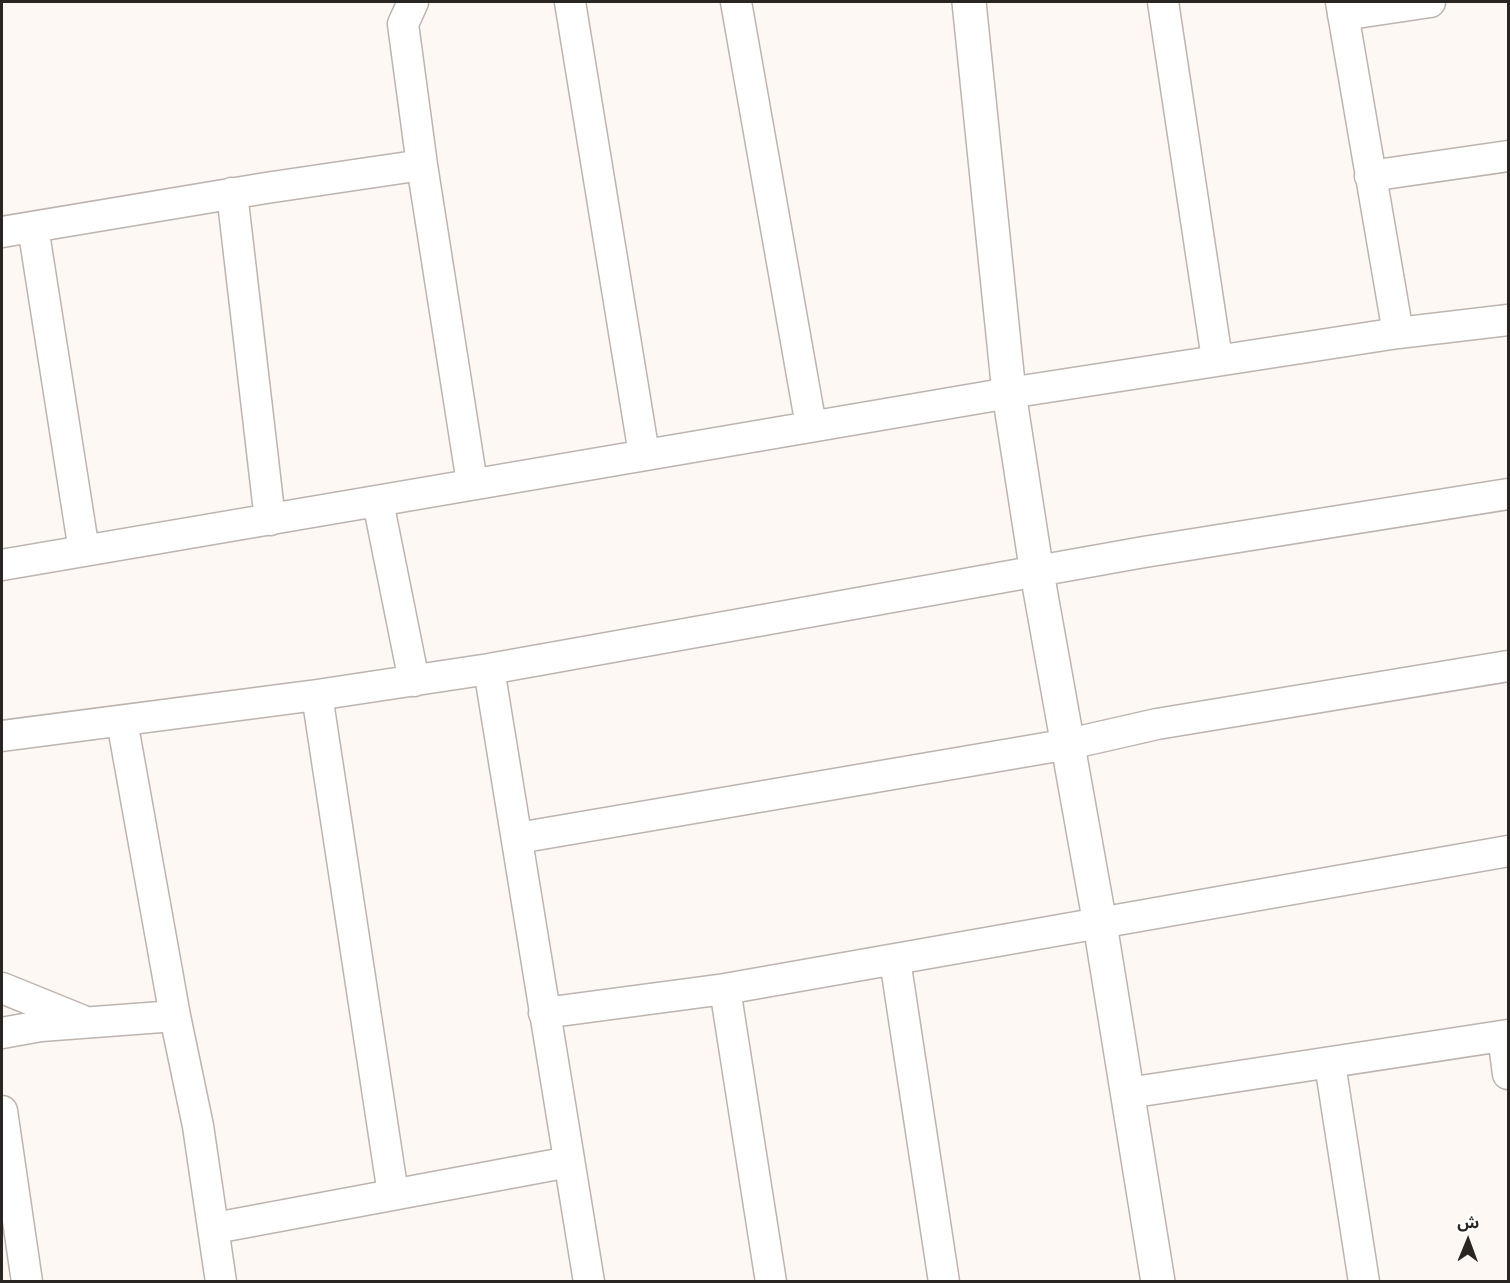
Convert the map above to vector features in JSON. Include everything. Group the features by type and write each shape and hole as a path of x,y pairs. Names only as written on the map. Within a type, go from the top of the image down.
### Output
{"street":[{"path":"413,2 403,24 422,165 472,483"},
{"path":"570,2 644,454"},
{"path":"736,2 811,426"},
{"path":"969,2 1009,393 1037,573 1100,924 1158,1281"},
{"path":"1163,2 1217,359"},
{"path":"1398,333 1342,8 1430,2"},
{"path":"1370,176 1509,156"},
{"path":"2,232 232,193 422,165"},
{"path":"232,193 270,520"},
{"path":"33,227 84,551"},
{"path":"2,565 378,502 472,483 1217,359 1398,333 1509,320"},
{"path":"2,736 316,695 489,669 1156,550 1509,494"},
{"path":"378,502 414,681"},
{"path":"518,838 1069,744 1157,724 1509,666"},
{"path":"489,669 589,1281"},
{"path":"316,695 393,1194"},
{"path":"122,720 175,1016 198,1126 215,1228 221,1281"},
{"path":"544,1013 724,989 1509,851"},
{"path":"895,960 944,1281"},
{"path":"2,988 86,1022"},
{"path":"724,989 771,1281"},
{"path":"2,1033 86,1022 175,1016"},
{"path":"1128,1093 1330,1064 1506,1035 1509,1074"},
{"path":"1330,1064 1364,1281"},
{"path":"2,1112 27,1281"},
{"path":"215,1228 569,1162"}]}
